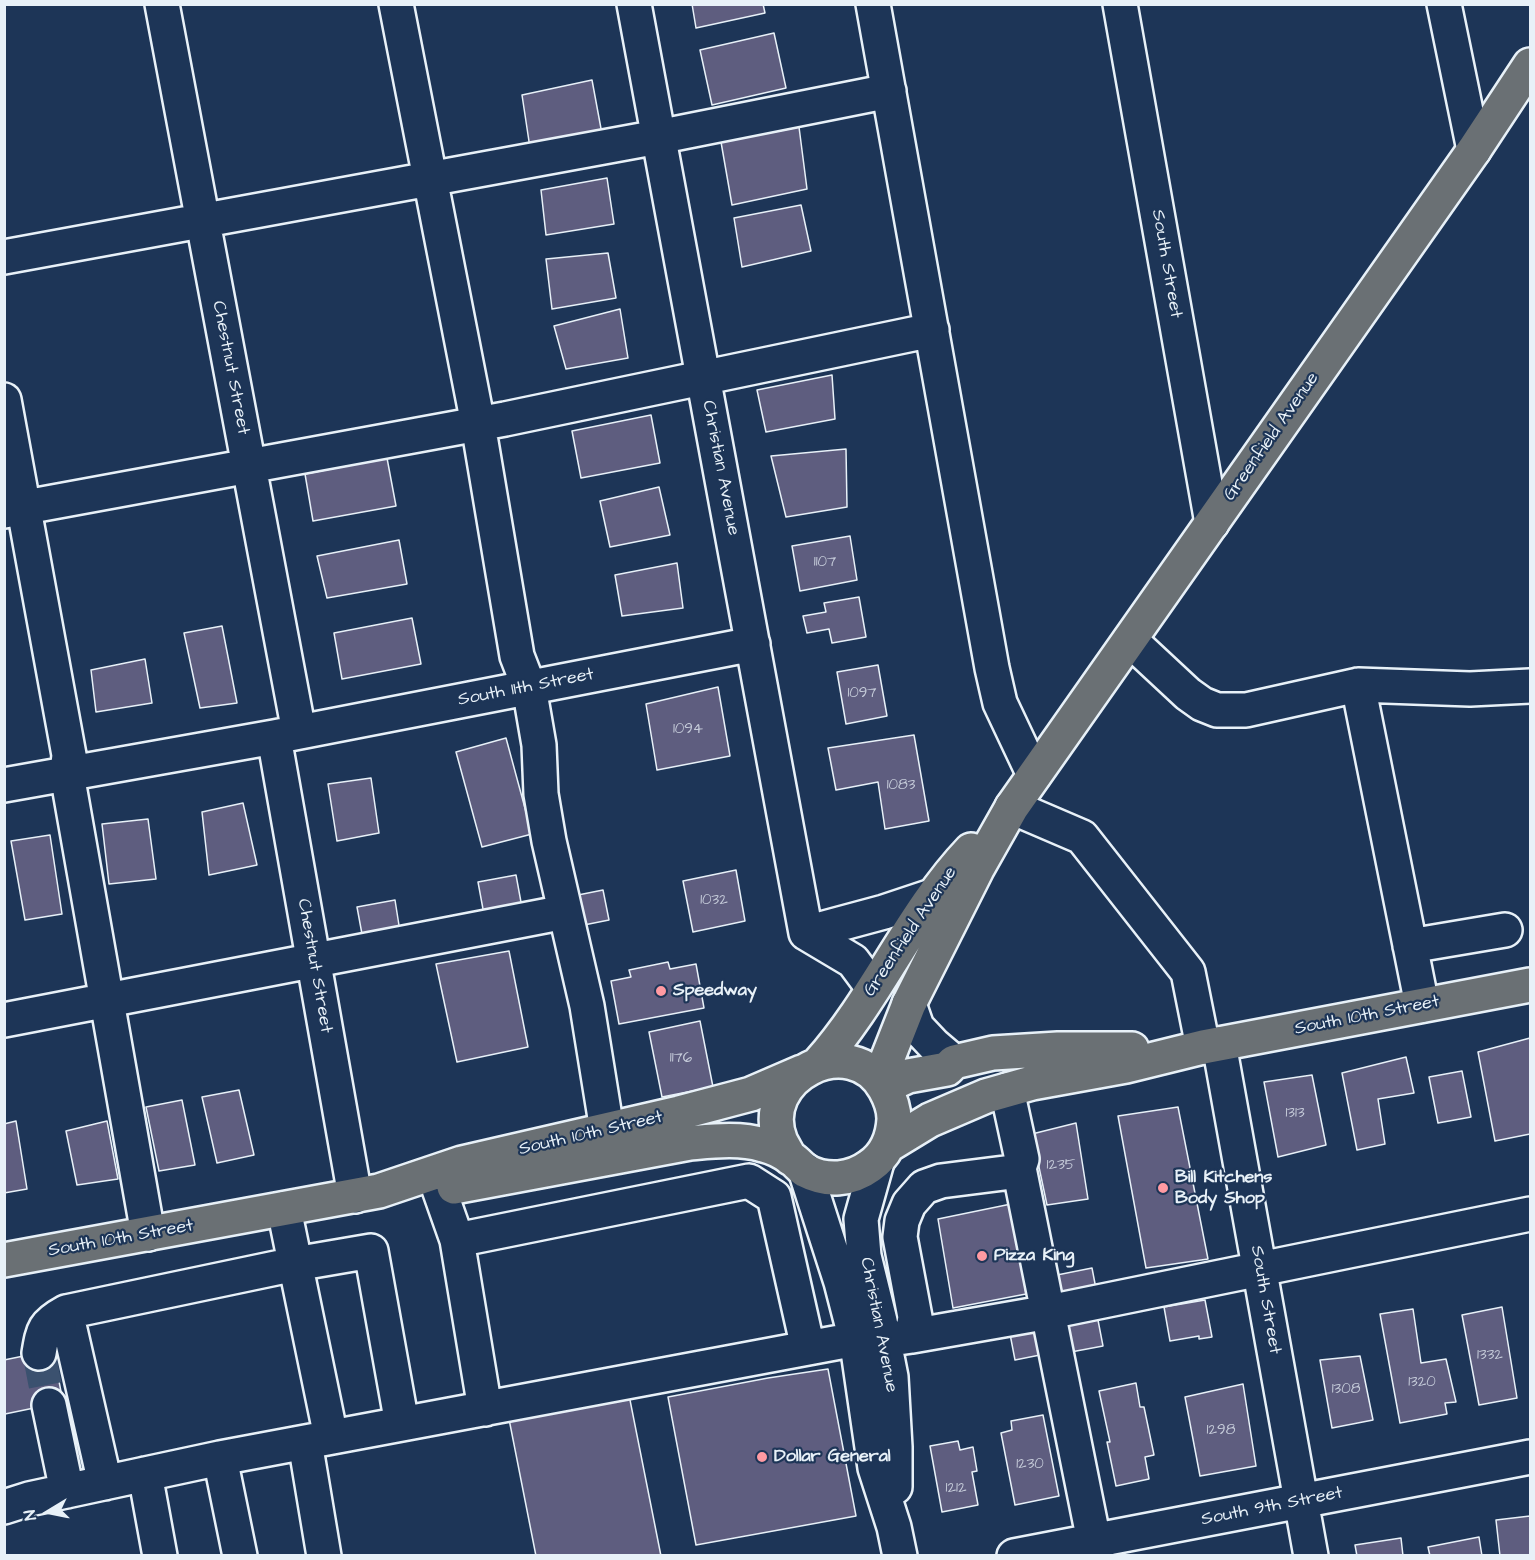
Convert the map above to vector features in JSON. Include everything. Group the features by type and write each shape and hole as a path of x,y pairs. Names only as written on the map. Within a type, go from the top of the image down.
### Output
{"main road":[{"name":"Greenfield Avenue","path":"882,1084 909,1004 977,869 1012,807 1474,150 1530,65"},
{"name":"Greenfield Avenue","path":"810,1067 842,1037 956,866 1012,807"},
{"name":"South 10th Street","path":"883,1154 930,1120 1007,1090 1032,1083 1530,985"},
{"name":"South 10th Street","path":"882,1084 908,1076 946,1069 954,1062 993,1053 1058,1049 1211,1046"},
{"path":"832,1061 845,1062 870,1072 882,1084 891,1100 894,1115 893,1131 883,1154 861,1173 843,1179 824,1178 798,1164 781,1141 777,1122 780,1103 788,1085 810,1067 832,1061"},
{"name":"South 10th Street","path":"4,1260 367,1193 462,1163 751,1094 810,1067"},
{"name":"South 10th Street","path":"367,1193 439,1189 723,1140 764,1145 798,1164"}],"street":[{"name":"Chestnut Street","path":"162,4 249,467 286,734 314,961 367,1193"},
{"path":"396,4 478,424 517,656 529,687 538,745 541,794 549,841 587,1006 607,1130"},
{"name":"Christian Avenue","path":"634,4 806,933"},
{"path":"873,4 992,668 1000,703 1034,775"},
{"name":"South Street","path":"1120,4 1212,523"},
{"path":"1444,4 1474,150"},
{"path":"4,257 658,137 889,92"},
{"path":"14,509 478,424 932,330"},
{"path":"4,400 14,509 69,755 67,774 148,1234"},
{"path":"1130,640 1188,694 1202,704 1217,710 1246,710 1358,685 1470,689 1530,686"},
{"name":"South 11th Street","path":"4,785 286,734 753,644"},
{"path":"1358,685 1422,1005"},
{"name":"South Street","path":"1012,807 1082,837 1188,972 1211,1046 1259,1271 1311,1556"},
{"path":"806,933 884,912 935,895"},
{"path":"4,1020 565,912"},
{"path":"1410,946 1504,930"},
{"path":"806,933 853,961 873,988"},
{"path":"909,1004 917,1027 954,1062"},
{"path":"884,1338 915,1317 900,1238 902,1221 909,1204 924,1187 941,1181 1012,1172 1018,1168 1022,1159 1007,1090"},
{"name":"Christian Avenue","path":"883,1154 861,1219 864,1256 891,1377 897,1541"},
{"name":"Christian Avenue","path":"798,1164 841,1282 884,1338"},
{"path":"1018,1168 1096,1548"},
{"path":"457,1240 750,1180 774,1197 808,1348"},
{"path":"439,1189 457,1240 485,1409"},
{"path":"284,1209 295,1264 318,1440 324,1556"},
{"path":"4,1507 29,1499 220,1458 808,1348 1049,1312 1530,1214"},
{"path":"39,1353 42,1332 53,1319 66,1312 295,1264 371,1251 402,1424"},
{"path":"66,1312 105,1483"},
{"path":"49,1405 67,1491"},
{"name":"South 9th Street","path":"1014,1556 1096,1548 1301,1502 1530,1457"},
{"path":"220,1458 240,1556"},
{"path":"145,1474 160,1556"}],"building":[{"path":"692,4 763,4 765,13 696,28"},
{"path":"774,33 786,88 712,105 700,50"},
{"path":"592,80 602,134 530,148 522,95"},
{"path":"799,127 807,189 732,205 721,142"},
{"path":"607,178 614,224 546,235 541,190"},
{"path":"801,205 811,251 742,267 734,218"},
{"path":"608,253 616,298 552,309 546,259"},
{"path":"620,309 628,358 566,369 554,326"},
{"path":"832,375 835,419 766,432 757,390"},
{"path":"651,415 660,463 581,478 572,431"},
{"path":"846,449 847,507 786,517 771,456"},
{"path":"387,458 396,506 313,521 305,474"},
{"path":"659,487 670,535 610,547 600,501"},
{"path":"850,536 857,580 800,591 792,546"},
{"path":"399,540 407,584 327,598 317,556"},
{"path":"677,563 683,608 622,616 615,575"},
{"path":"859,597 866,637 832,643 829,629 807,633 803,616 826,612 824,603"},
{"path":"412,618 421,664 342,679 334,633"},
{"path":"222,626 237,703 200,708 184,633"},
{"path":"145,659 152,703 96,712 91,670"},
{"path":"878,665 887,716 846,724 837,672"},
{"path":"718,687 730,756 657,770 646,704"},
{"path":"914,735 929,821 885,829 878,782 836,790 828,748"},
{"path":"506,738 532,834 482,847 456,752"},
{"path":"371,778 379,833 337,841 328,784"},
{"path":"243,803 257,865 209,875 202,812"},
{"path":"148,819 156,879 109,884 102,824"},
{"path":"50,835 62,914 25,920 11,841"},
{"path":"736,870 745,921 693,932 683,881"},
{"path":"516,875 523,913 485,920 478,882"},
{"path":"603,890 609,920 579,926 573,896"},
{"path":"395,900 401,938 364,945 357,907"},
{"path":"509,951 528,1047 457,1062 436,964"},
{"path":"668,962 670,969 696,964 704,1008 619,1024 611,981 631,977 629,970"},
{"path":"700,1021 713,1087 662,1097 649,1032"},
{"path":"1530,1038 1530,1134 1495,1141 1478,1052"},
{"path":"1406,1057 1414,1093 1378,1099 1385,1144 1357,1150 1342,1073"},
{"path":"1462,1071 1471,1117 1438,1123 1429,1077"},
{"path":"1312,1075 1326,1145 1278,1157 1264,1082"},
{"path":"239,1090 254,1155 217,1163 202,1097"},
{"path":"182,1100 195,1165 159,1171 146,1107"},
{"name":"Bill Kitchens Body Shop","path":"1178,1107 1208,1259 1146,1268 1118,1116"},
{"path":"16,1121 27,1189 4,1193 4,1124"},
{"path":"107,1121 118,1179 77,1185 66,1131"},
{"path":"1076,1123 1088,1199 1047,1205 1032,1134"},
{"name":"Pizza King","path":"1011,1204 1026,1294 953,1308 938,1219"},
{"path":"1092,1268 1097,1294 1062,1300 1057,1275"},
{"path":"1205,1300 1212,1337 1199,1339 1199,1336 1170,1341 1164,1307"},
{"path":"1502,1307 1517,1398 1479,1405 1462,1315"},
{"path":"1413,1309 1421,1363 1446,1359 1456,1402 1445,1403 1447,1414 1400,1423 1380,1314"},
{"path":"1097,1315 1103,1346 1071,1352 1065,1321"},
{"path":"1045,1327 1050,1353 1015,1360 1010,1334"},
{"path":"53,1350 63,1402 5,1414 4,1360"},
{"path":"1360,1356 1373,1420 1332,1428 1320,1360"},
{"name":"Dollar General","path":"828,1369 856,1516 696,1545 668,1397"},
{"path":"1136,1383 1140,1407 1144,1407 1154,1455 1145,1457 1149,1479 1116,1486 1107,1442 1110,1442 1099,1391"},
{"path":"1243,1384 1256,1466 1200,1476 1185,1397"},
{"path":"629,1395 661,1556 536,1556 509,1419"},
{"path":"1043,1415 1059,1496 1015,1505 1001,1433 1012,1430 1011,1421"},
{"path":"958,1441 960,1450 973,1447 977,1471 972,1472 978,1505 942,1512 930,1446"},
{"path":"1530,1516 1530,1556 1500,1556 1496,1520"},
{"path":"1479,1537 1482,1556 1430,1556 1428,1547"},
{"path":"1401,1538 1403,1556 1357,1556 1355,1545"}],"tunnel":[{"path":"39,1353 49,1405"}],"place":[{"name":"Speedway","path":"661,991"},
{"name":"Bill Kitchens Body Shop","path":"1163,1188"},
{"name":"Pizza King","path":"982,1256"},
{"name":"Dollar General","path":"762,1457"}]}
